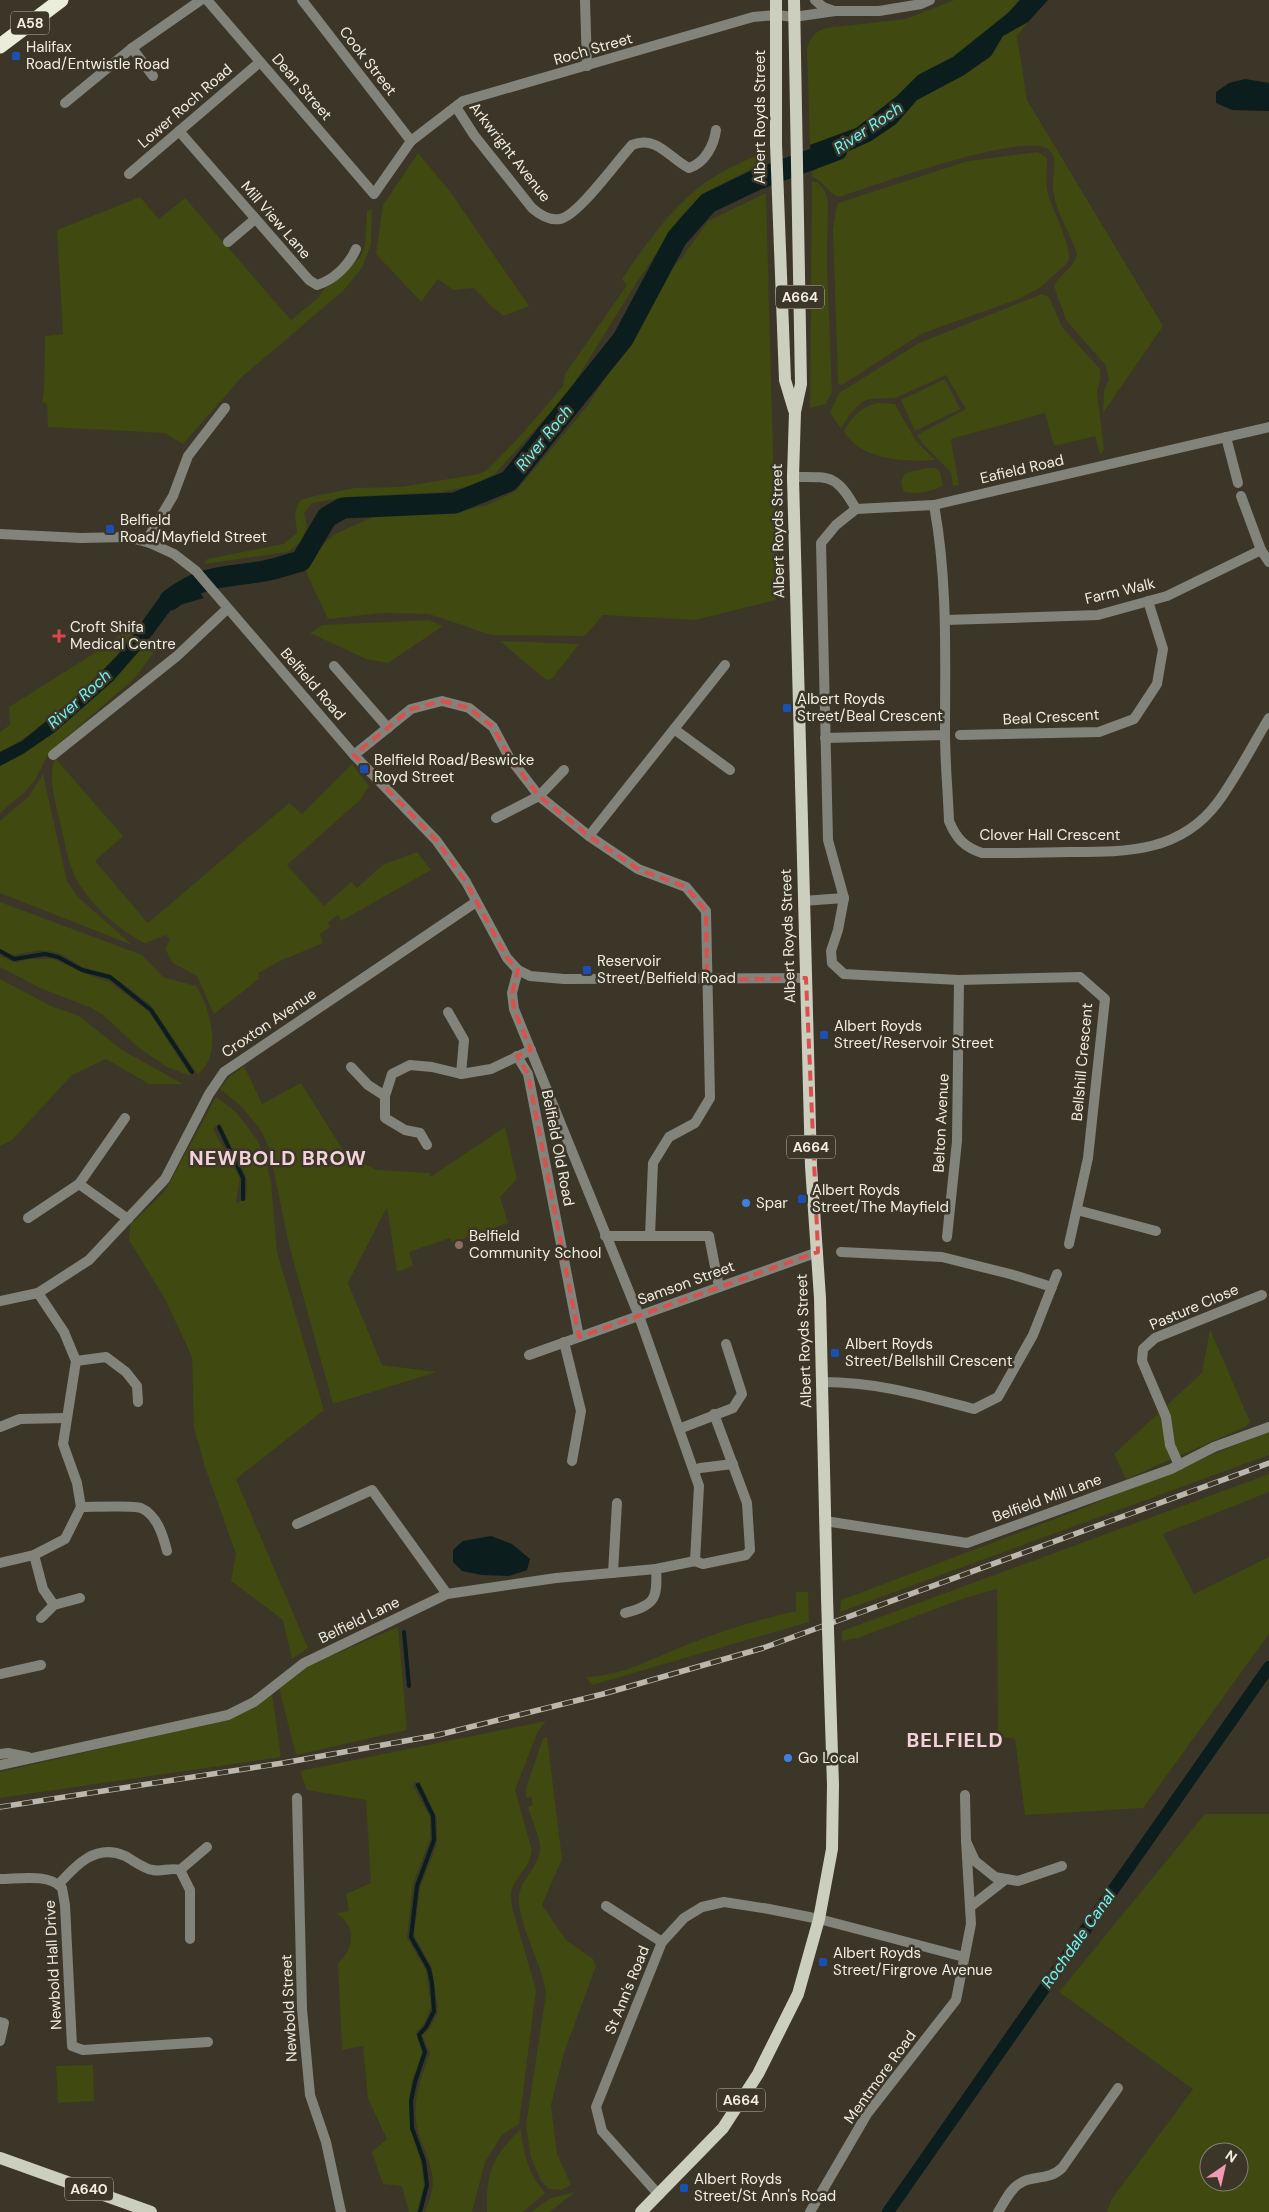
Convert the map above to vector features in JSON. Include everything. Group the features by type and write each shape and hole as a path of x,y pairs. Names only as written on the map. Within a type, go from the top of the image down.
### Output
{"highway":[{"name":"A58","path":"0,46 61,0"}],"main road":[{"name":"Albert Royds Street","path":"776,0 777,192 786,380 795,412"},
{"name":"Albert Royds Street","path":"642,2212 723,2128 758,2074 798,1994 819,1919 832,1849 833,1785 822,1382 818,1252 811,1166 793,477 795,412 801,384 794,0"},
{"name":"A640","path":"0,2158 136,2209 151,2212"}],"street":[{"path":"65,103 132,48 201,0"},
{"name":"Dean Street","path":"207,0 374,194"},
{"name":"Cook Street","path":"302,0 411,141"},
{"path":"584,0 587,66"},
{"path":"815,0 824,7 836,11"},
{"name":"Roch Street","path":"374,194 411,141 463,101 753,17 776,15 794,17 836,11 879,11 914,6 930,0"},
{"path":"132,48 153,76"},
{"name":"Lower Roch Road","path":"129,174 260,62"},
{"name":"Arkwright Avenue","path":"456,107 474,135 532,208 540,215 554,219 569,216 580,206 632,145 650,142 661,147 689,168 703,159 712,146 716,130"},
{"name":"Mill View Lane","path":"179,131 309,280 317,285 333,277 346,265 356,249"},
{"path":"228,242 255,219"},
{"path":"150,543 151,533 176,489 188,456 225,408"},
{"name":"Eafield Road","path":"856,508 934,505 1269,427"},
{"path":"1226,437 1238,483"},
{"path":"793,477 822,477 834,480 841,485 856,508 836,525 821,543 828,840 844,898 803,901"},
{"path":"1241,496 1261,550 1269,562"},
{"name":"Clover Hall Crescent","path":"934,505 939,533 946,620 945,736 949,821 955,834 965,846 982,853 1115,852 1147,848 1166,842 1186,832 1217,803 1269,718"},
{"name":"Belfield Road","path":"0,534 81,538 127,537 150,543 174,554 196,571 354,755 436,840 466,882 506,958 518,970 530,976 564,979 708,980"},
{"name":"Farm Walk","path":"946,620 1098,615 1167,596 1261,550"},
{"name":"Beal Crescent","path":"960,735 1099,732 1134,719 1157,684 1163,648 1148,601"},
{"path":"53,755 177,656 227,608"},
{"path":"589,836 725,665"},
{"path":"334,666 388,728"},
{"path":"354,755 411,710 442,701 469,708 493,727 509,757 539,796 589,836 638,869 686,887 706,911 710,1098 695,1123 669,1137 653,1163 650,1236"},
{"path":"674,729 730,770"},
{"path":"825,738 945,736"},
{"path":"496,818 539,796 564,770"},
{"name":"Bellshill Crescent","path":"844,898 831,958 832,963 844,974 959,980 1080,977 1105,999 1088,1158 1069,1244"},
{"name":"Croxton Avenue","path":"0,1300 38,1293 89,1260 165,1179 209,1094 224,1072 476,902"},
{"path":"518,970 512,993 514,1009 639,1316 699,1486 695,1560"},
{"path":"708,980 806,978"},
{"name":"Belton Avenue","path":"947,1237 957,1141 959,980"},
{"path":"448,1012 464,1040 461,1074"},
{"path":"427,1145 420,1133 405,1130 385,1118 384,1096 392,1074 410,1065 432,1067 461,1074 491,1069 531,1050"},
{"name":"Belfield Old Road","path":"517,1056 528,1074 579,1337"},
{"path":"351,1067 368,1085 384,1096"},
{"path":"28,1218 78,1184 125,1118"},
{"path":"78,1184 128,1220"},
{"path":"1078,1210 1156,1231"},
{"path":"605,1236 709,1236 719,1287"},
{"name":"Samson Street","path":"529,1355 818,1252"},
{"path":"841,1252 942,1257 1052,1286"},
{"path":"822,1382 854,1382 891,1387 974,1410 998,1397 1033,1335 1057,1274"},
{"path":"0,1563 34,1555 65,1539 81,1507 77,1483 63,1444 76,1361 64,1332 38,1293"},
{"name":"Pasture Close","path":"1179,1465 1170,1445 1166,1417 1142,1362 1143,1349 1154,1338 1262,1296"},
{"path":"564,1342 581,1411 572,1461"},
{"path":"679,1429 733,1408 742,1394 726,1344"},
{"path":"76,1361 106,1357 126,1372 137,1386 138,1402"},
{"path":"694,1471 700,1468 733,1464 714,1414"},
{"path":"0,1427 20,1419 66,1418"},
{"name":"Belfield Mill Lane","path":"825,1521 967,1544 1127,1486 1179,1465 1214,1447 1269,1427"},
{"name":"Belfield Lane","path":"0,1765 228,1715 254,1702 304,1663 447,1594 556,1578 656,1570 695,1560 703,1564 746,1555 750,1550 747,1503 733,1464"},
{"path":"297,1524 372,1490 447,1594"},
{"path":"613,1573 617,1503"},
{"path":"81,1507 140,1508 153,1518 162,1531 167,1551"},
{"path":"34,1555 43,1589 54,1605"},
{"path":"625,1613 645,1607 654,1598 657,1586 656,1570"},
{"path":"41,1618 54,1605 80,1598"},
{"path":"0,1674 41,1665"},
{"path":"0,1754 8,1753 34,1758"},
{"name":"Mentmore Road","path":"810,2212 867,2114 956,2000 971,1924 965,1795"},
{"name":"Newbold Street","path":"297,1798 302,2009 310,2096 326,2142 341,2212"},
{"path":"966,1841 975,1861 995,1876 1006,1879 1018,1881 1062,1866"},
{"path":"180,1870 207,1847"},
{"path":"59,1884 84,1859 107,1852 122,1855 152,1870 175,1868 180,1870 190,1890 190,1939"},
{"name":"Newbold Hall Drive","path":"0,1880 42,1879 59,1884 64,1894 72,2046 83,2050 208,2042"},
{"path":"970,1907 1006,1879"},
{"name":"St Ann's Road","path":"659,2195 602,2131 596,2107 662,1942 684,1918 702,1907 724,1902 819,1919 964,1958"},
{"path":"606,1906 662,1942"},
{"path":"0,2041 2,2023"},
{"path":"998,2212 1016,2185 1023,2181 1050,2177 1062,2168 1118,2088"}],"highlighted area":[{"path":"442,701 469,708 493,727 509,757 539,796 589,836 638,869 686,887 706,911 707,980 806,978 818,1252 579,1337 528,1074 517,1056 531,1050 514,1009 512,993 518,970 507,958 466,882 436,840 354,755 411,709"}],"green space":[{"path":"954,0 1020,0 1008,13 953,57 918,75 897,96 856,128 810,145 807,49 813,36 825,28 906,19"},
{"path":"1028,22 1017,36 1027,100 1163,326 1103,413 1104,390 1109,380 1106,366 1066,320 1054,286 1073,264 1077,254 1060,215 1055,198 1053,185 1054,158 1049,150 1035,146 981,153 914,172 840,197 832,194 812,177 812,171 842,154 871,141 896,124 917,100 964,75 991,56 1003,36"},
{"path":"765,151 765,162 704,193 682,215 635,285 568,393 495,474 470,486 442,492 346,497 312,503 304,513 307,526 302,541 288,552 204,564 207,559 283,544 297,533 295,515 301,500 355,488 400,487 479,474 487,470 521,435 563,386 565,374 627,285 622,279 666,219 687,198 712,178"},
{"path":"1038,152 1047,158 1047,190 1068,249 1068,262 1040,288 1018,299 921,334 842,385 838,384 833,230 838,203 968,161"},
{"path":"418,153 449,190 529,306 504,316 492,307 474,288 453,290 438,279 421,302 376,254 383,205"},
{"path":"812,181 824,189 828,203 827,265 832,392 826,404 810,408"},
{"path":"766,193 776,600 695,620 603,615 585,636 491,635 429,614 383,613 328,619 306,572 318,548 335,534 372,517 402,512 461,511 487,505 516,491 588,405 642,320 667,273 684,255 708,221"},
{"path":"140,197 159,219 185,198 291,320 319,297 323,290 361,256 365,245 367,211 372,209 371,244 362,268 343,291 242,377 183,444 165,433 48,427 47,404 42,402 45,336 63,334 57,230"},
{"path":"1042,294 1049,297 1062,327 1100,369 1097,392 1104,450 1100,455 1095,436 1054,446 1045,413 951,439 959,485 953,486 951,472 922,443 917,435 966,409 946,375 895,398 870,399 862,402 849,415 841,429 830,412 839,393 919,343"},
{"path":"945,379 960,409 915,431 901,400"},
{"path":"877,403 895,404 916,441 935,460 911,461 885,458 872,454 851,441 844,431 847,426 861,410"},
{"path":"935,468 940,472 943,486 923,492 912,493 903,491 901,482 905,473"},
{"path":"143,619 144,621 129,640 97,677 61,711 21,740 0,752 0,732 10,725 9,707 93,654"},
{"path":"429,620 443,626 388,663 366,659 310,633 323,625"},
{"path":"500,641 579,644 552,679 546,680"},
{"path":"147,642 154,652 134,679 50,751 35,780 25,792 0,813 0,766 61,727 97,695"},
{"path":"55,758 123,836 95,861 148,923 289,803 302,814 352,764 369,786 360,800 287,865 324,906 351,882 357,888 384,864 417,852 431,870 341,921 338,915 328,922 330,927 320,934 323,943 280,961 258,973 260,978 214,1014 197,976 173,963 165,949 170,939 166,935 145,943 135,938 104,914 79,884 69,861 54,796 52,773"},
{"path":"43,774 67,881 77,896 132,945 0,893 0,821 29,796"},
{"path":"0,902 142,955 163,977 196,986 208,1012 212,1031 212,1050 208,1061 198,1075 150,1004 111,975 83,967 59,953 40,950 14,955 0,950"},
{"path":"0,956 16,963 28,959 53,959 110,982 149,1012 191,1076 167,1067 139,1048 102,1014 40,988 0,967"},
{"path":"0,979 51,1006 79,1016 122,1050 183,1084 149,1084 106,1059 72,1075 12,1140 0,1146"},
{"path":"244,1066 262,1104 301,1083 346,1155 377,1170 430,1173 430,1177 505,1127 517,1179 500,1197 508,1223 452,1243 450,1238 409,1252 413,1266 397,1272 387,1207 348,1283 382,1365 437,1372 333,1404 289,1245 269,1148 262,1132 242,1107 220,1089 229,1077"},
{"path":"216,1097 236,1112 258,1141 266,1162 271,1181 277,1252 324,1410 236,1479 308,1648 292,1659 283,1620 231,1581 236,1554 205,1467 194,1428 192,1357 164,1297 129,1240 130,1225 165,1191","holes":["220,1123 247,1179 246,1199 236,1203 240,1178 213,1129"]},
{"path":"1210,1329 1250,1422 1245,1427 1126,1479 1114,1454 1202,1373"},
{"path":"1267,1432 1269,1433 1269,1455 840,1612 841,1600 1081,1509"},
{"path":"1269,1474 1269,1492 1163,1534 1194,1594 1269,1557 1269,1634 1143,1808 1025,1815 1015,1739 998,1736 997,1589 965,1598 858,1638 842,1641 842,1631"},
{"path":"796,1592 808,1592 809,1622 592,1685 586,1677 600,1676 628,1669 719,1633 796,1611"},
{"path":"398,1627 407,1730 296,1755 279,1688 307,1666"},
{"path":"272,1693 281,1757 0,1798 0,1772 208,1724"},
{"path":"546,1721 538,1731 515,1790 532,1850 529,1862 515,1882 511,1892 512,1907 536,1990 519,2124 502,2135 485,2162 472,2212 425,2212 433,2182 430,2166 417,2127 416,2107 421,2080 430,2053 422,2035 430,2028 438,2012 432,1968 414,1935 420,1887 437,1844 437,1818 420,1782 415,1782 413,1786 430,1817 430,1839 413,1884 407,1938 426,1970 431,2006 425,2022 416,2033 422,2053 412,2081 409,2100 411,2130 421,2162 424,2185 417,2212 409,2212 402,2186 383,2184 372,2152 387,2139 368,2099 363,2046 342,2050 338,1963 348,1951 351,1937 347,1924 336,1913 349,1911 346,1894 371,1883 366,1800 307,1790 300,1771"},
{"path":"547,1737 562,1859 542,1905 566,1940 593,1959 596,1966 564,2053 551,2105 557,2154 571,2185 561,2190 549,2189 542,2182 531,2158 526,2125 546,1994 541,1971 524,1927 519,1903 521,1888 536,1862 540,1847 528,1807 533,1805 531,1797 526,1798 526,1788 543,1738"},
{"path":"1205,1814 1269,1814 1269,2212 1107,2212 1111,2200 1193,2089 1059,1992"},
{"path":"93,2065 94,2101 58,2103 56,2066"},
{"path":"521,2129 523,2147 531,2171 545,2193 523,2212 487,2212 488,2186 493,2166 503,2148"},
{"path":"575,2192 550,2212 531,2212 551,2198"}],"water":[{"path":"1020,0 1048,0 1028,22 1003,36 991,56 964,75 917,100 896,124 871,141 842,154 812,171 810,145 856,128 897,96 918,75 953,57 1008,13"},
{"path":"1245,79 1269,83 1269,111 1232,110 1216,103 1216,92 1229,83"},
{"path":"186,577 204,598 173,607 147,642 113,681 55,732 23,754 0,766 0,752 22,741 78,695 118,655 164,591"},
{"path":"491,1536 512,1544 530,1559 527,1570 509,1576 482,1575 462,1571 453,1562 453,1550 463,1541"}],"waterway":[{"name":"River Roch","path":"170,600 193,585 204,581 269,570 301,561 327,517 343,508 455,503 509,481 623,339 677,238 708,203 756,180 837,150"},
{"path":"0,951 14,959 45,954 58,957 82,970 110,977 151,1010 192,1072"},
{"path":"219,1127 243,1178 243,1199"},
{"path":"404,1632 409,1686"},
{"name":"Rochdale Canal","path":"888,2212 1269,1667"},
{"path":"418,1785 433,1816 434,1840 417,1886 411,1937 429,1969 434,2011 426,2027 419,2035 425,2052 411,2101 412,2128 424,2161 427,2185 420,2212"}],"railway":[{"path":"0,1807 283,1763 438,1735 603,1694 763,1648 1269,1463"}],"place":[{"name":"Halifax Road/Entwistle Road","path":"16,56"},
{"name":"Belfield Road/Mayfield Street","path":"110,529"},
{"name":"Croft Shifa Medical Centre","path":"59,636"},
{"name":"Albert Royds Street/Beal Crescent","path":"787,708"},
{"name":"Belfield Road/Beswicke Royd Street","path":"364,769"},
{"name":"Reservoir Street/Belfield Road","path":"587,970"},
{"name":"Albert Royds Street/Reservoir Street","path":"824,1035"},
{"name":"Albert Royds Street/The Mayfield","path":"802,1199"},
{"name":"Spar","path":"746,1203"},
{"name":"Belfield Community School","path":"459,1245"},
{"name":"Albert Royds Street/Bellshill Crescent","path":"835,1353"},
{"name":"Go Local","path":"788,1758"},
{"name":"Albert Royds Street/Firgrove Avenue","path":"823,1962"},
{"name":"Albert Royds Street/St Ann's Road","path":"684,2188"}],"district":[{"name":"NEWBOLD BROW","path":"278,1158"},
{"name":"BELFIELD","path":"955,1740"}]}
